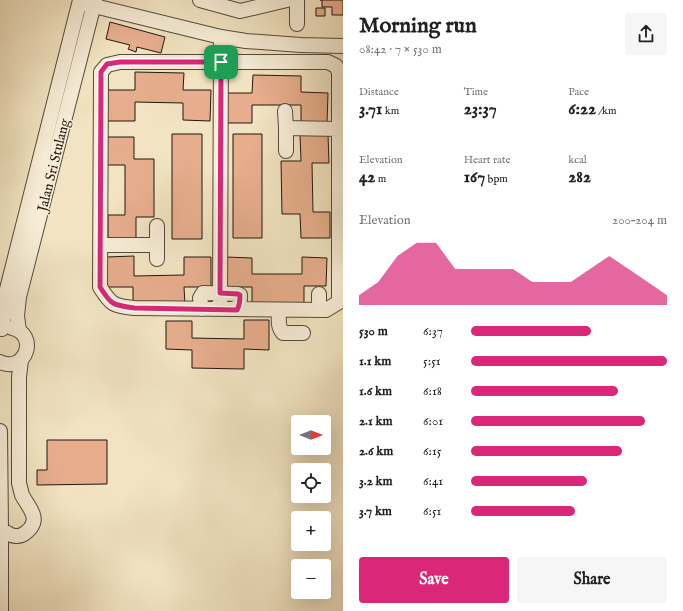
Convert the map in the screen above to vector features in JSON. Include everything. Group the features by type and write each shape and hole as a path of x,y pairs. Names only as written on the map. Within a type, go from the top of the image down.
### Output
{"street":[{"path":"200,0 220,3 240,11 272,2 288,0"},
{"path":"297,0 297,24"},
{"path":"80,1 94,3 221,37 246,41 343,46"},
{"name":"Jalan Sri Stulang","path":"1,330 3,301 80,1"},
{"name":"Jalan Sri Stulang","path":"21,360 26,354 27,346 25,338 19,331 17,316 19,297 94,3"},
{"path":"220,309 221,37"},
{"path":"120,62 221,62 328,62 336,66 339,72 341,195 339,302 326,310 134,308 118,306 111,302 105,296 100,287 101,72 107,64 120,62"},
{"path":"285,111 286,151"},
{"path":"286,128 339,128"},
{"path":"157,226 157,260"},
{"path":"100,245 157,245"},
{"path":"202,309 200,298 203,293 220,293 240,295 237,310"},
{"path":"318,294 318,310"},
{"path":"279,310 280,330 283,332 303,333"},
{"path":"1,330 11,328 19,331"},
{"path":"0,362 12,364 21,360"},
{"path":"1,521 9,535 17,536 21,535 32,527 33,521 33,515 21,493 20,483 18,377 21,360"},
{"path":"0,432 1,611"}],"building":[{"path":"322,0 343,0 343,15 332,15 332,7 322,7"},
{"path":"316,8 325,8 325,16 316,16"},
{"path":"110,22 165,37 161,53 137,47 136,52 128,49 130,45 106,39"},
{"path":"135,72 184,73 183,90 211,90 210,121 183,120 183,103 135,102 135,121 106,121 107,90 135,90"},
{"path":"253,75 301,76 301,92 328,93 327,123 301,123 301,105 252,105 252,123 225,123 225,93 252,93"},
{"path":"172,134 202,134 202,239 172,239"},
{"path":"233,134 262,134 262,238 233,238"},
{"path":"300,135 328,135 329,163 312,163 313,212 330,212 330,238 301,238 300,214 282,214 281,161 301,161"},
{"path":"105,137 134,137 134,159 154,159 154,217 136,217 136,241 108,241 108,215 125,215 125,165 105,165"},
{"path":"134,256 134,276 184,275 184,257 211,257 211,287 184,287 185,305 133,305 133,287 106,287 106,257"},
{"path":"226,257 252,258 252,274 302,274 302,257 327,258 326,286 304,286 304,306 252,305 252,287 226,287"},
{"path":"244,320 269,320 269,350 244,349 244,369 192,368 192,350 166,349 166,321 192,321 192,338 244,339"},
{"path":"47,440 107,440 107,484 37,485 37,470 47,470"}],"route":[{"path":"120,62 221,62 220,293 240,295 239,306 237,310 134,308 118,306 105,296 100,287 101,72 107,64 120,62"}]}
